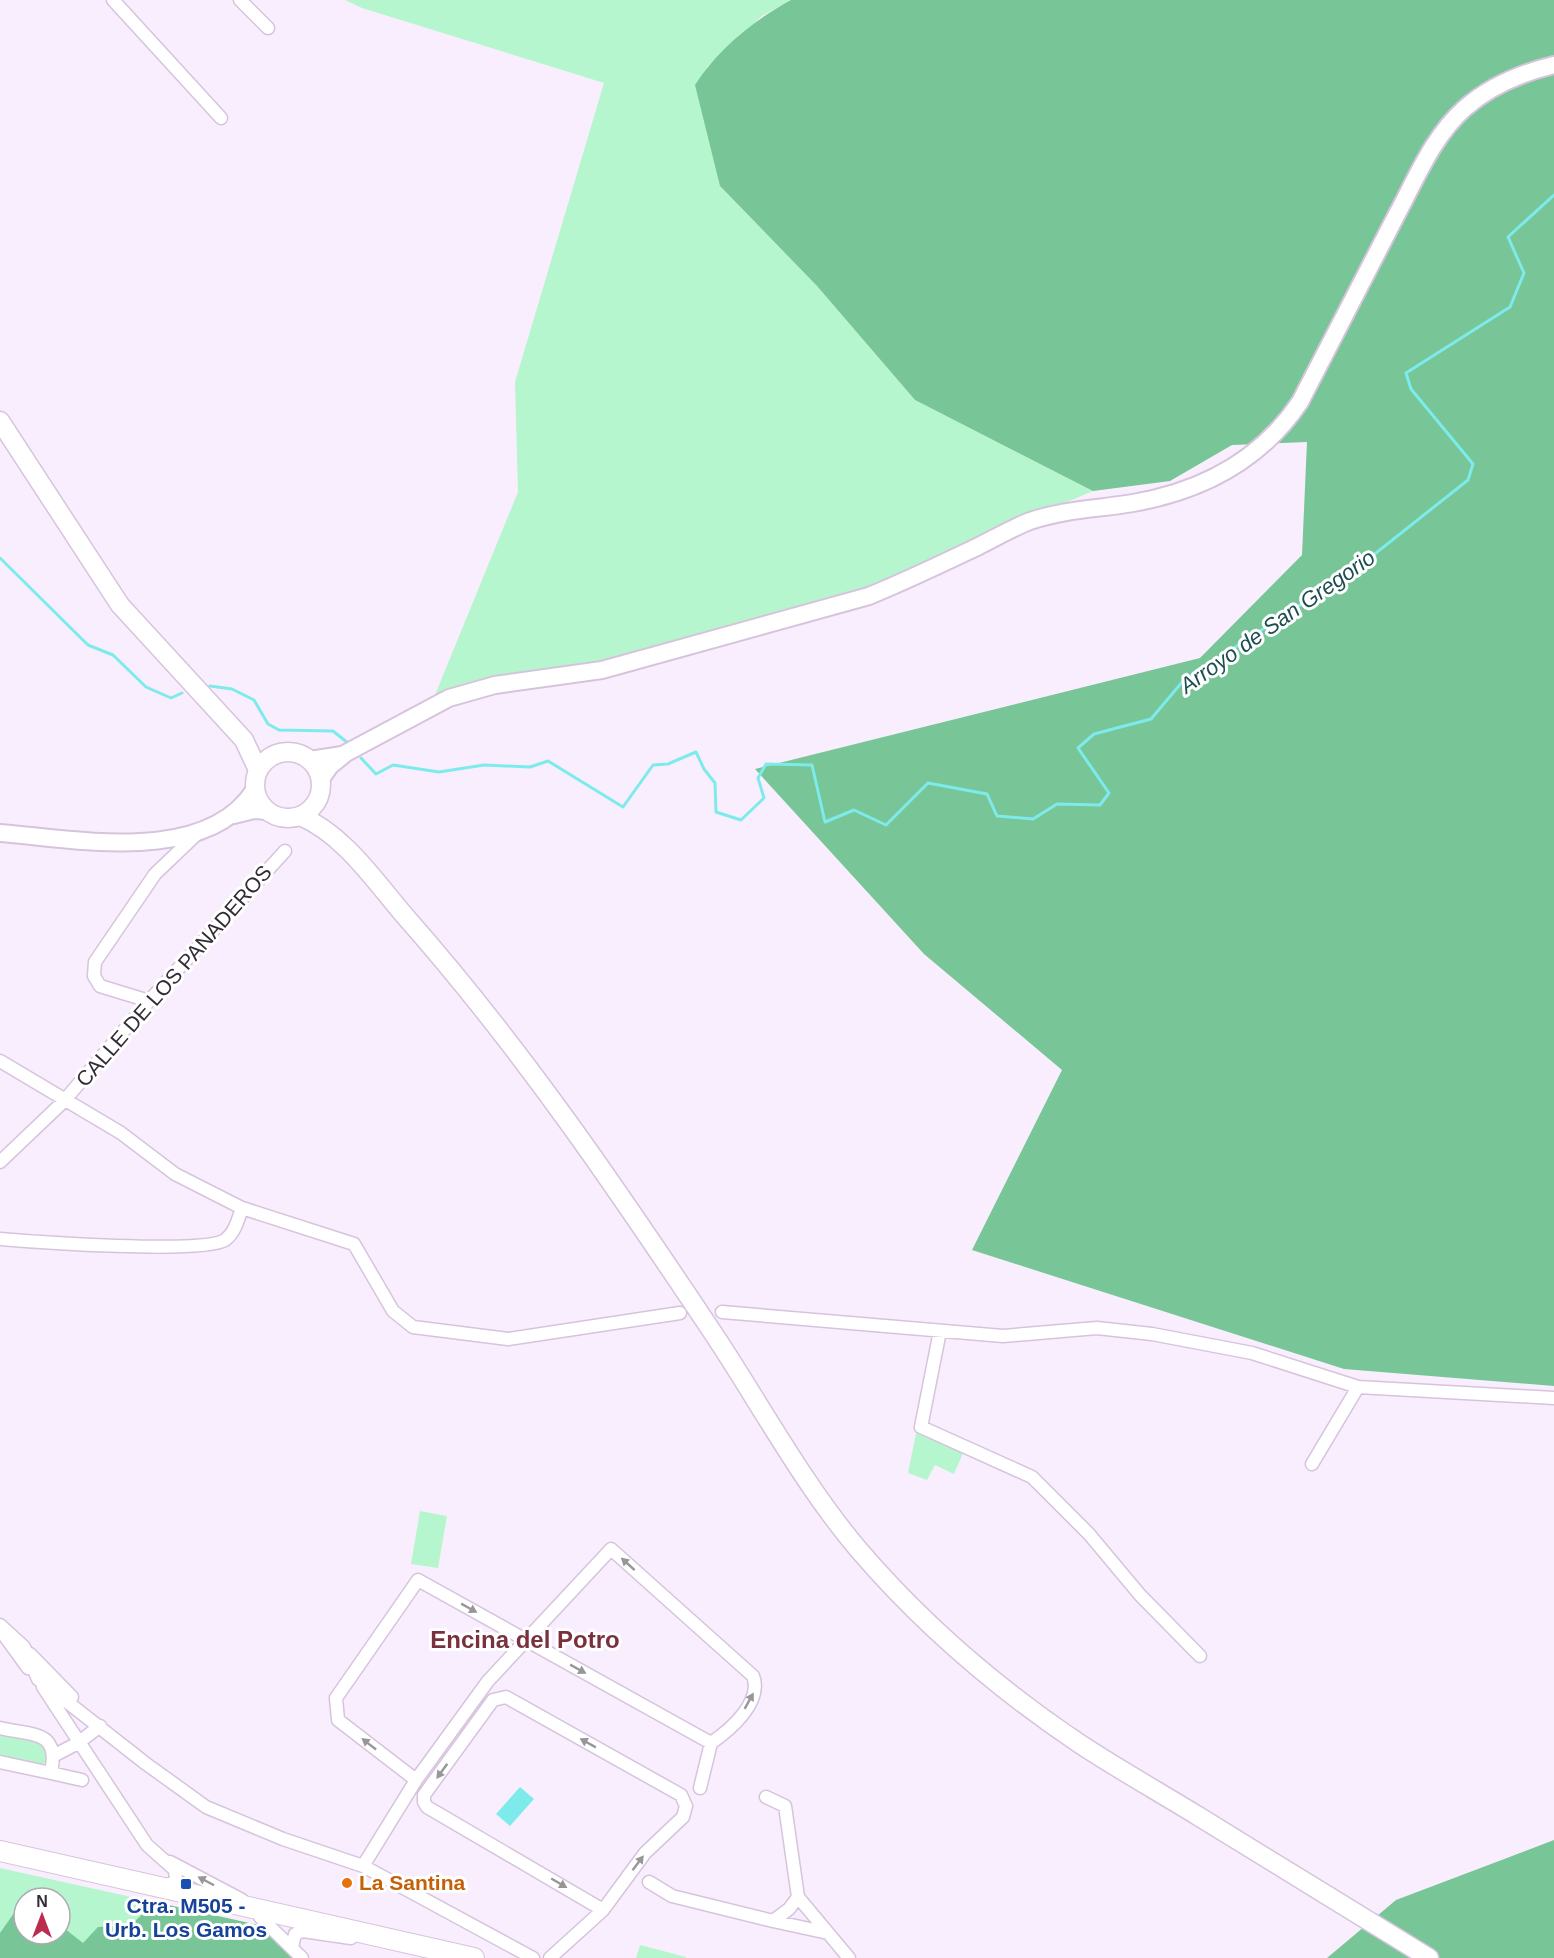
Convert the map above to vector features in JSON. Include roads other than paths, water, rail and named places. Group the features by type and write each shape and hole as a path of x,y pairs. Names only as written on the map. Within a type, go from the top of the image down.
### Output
{"highway":[{"path":"0,1851 166,1887 440,1958"},
{"path":"0,1859 474,1958"}],"main road":[{"path":"1429,1958 1081,1744 978,1669 934,1629 857,1548 794,1461 655,1246 527,1064 443,960 336,838 321,814 317,801 321,779 330,766 346,753 449,698 495,686 602,670 869,596 906,581 1029,522 1085,507 1131,504 1167,496 1239,464 1262,448 1283,427 1299,402 1413,184 1444,131 1463,109 1489,91 1521,74 1554,65"},
{"path":"0,421 120,605 244,740 258,770 255,789 248,800 230,816"},
{"path":"244,740 274,755 293,753 310,760 346,753"},
{"path":"258,770 274,755"},
{"path":"310,760 321,779"},
{"path":"255,789 259,801 267,811"},
{"path":"0,833 142,842 176,839 230,816 254,810 267,811 288,818 300,816 310,810 317,801"},
{"path":"300,816 336,838"}],"street":[{"path":"113,0 221,117"},
{"path":"240,0 268,28"},
{"path":"150,1001 100,986 94,976 95,962 155,874 203,829"},
{"name":"CALLE DE LOS PANADEROS","path":"0,1162 64,1101 285,851"},
{"path":"0,1061 121,1134 175,1173 242,1208 354,1244 393,1311 413,1327 508,1339 680,1313"},
{"path":"0,1239 208,1246 225,1240 234,1230 242,1208"},
{"path":"722,1312 1003,1336 1097,1328 1152,1334 1252,1353 1358,1387 1554,1398"},
{"path":"940,1331 921,1427 1032,1477 1089,1534 1140,1595 1200,1656"},
{"path":"1312,1464 1358,1387"},
{"path":"363,1866 416,1780 488,1681 611,1550 753,1676 756,1685 753,1697 731,1729 711,1743 700,1788"},
{"path":"416,1780 338,1720 336,1698 418,1580 711,1743"},
{"path":"0,1627 5,1646 38,1679 206,1807 283,1839 363,1866 533,1958"},
{"path":"0,1627 24,1647 100,1726"},
{"path":"24,1647 38,1679 147,1845 175,1870 177,1877 174,1883 166,1887"},
{"path":"550,1958 603,1910 645,1853 683,1817 686,1806 681,1795 506,1697 493,1700 424,1795 424,1802 427,1807 603,1910"},
{"path":"55,1755 78,1743 100,1726"},
{"path":"0,1728 44,1738 51,1743 55,1755 51,1773"},
{"path":"87,1756 90,1742 97,1737 113,1737"},
{"path":"0,1762 82,1780"},
{"path":"766,1797 785,1806 798,1897 849,1958"},
{"path":"158,1856 257,1912 302,1958"},
{"path":"650,1882 672,1896 828,1933"},
{"path":"772,1920 789,1909 798,1897"},
{"path":"292,1948 295,1934 303,1930 359,1938"}],"water":[{"path":"520,1787 534,1799 510,1826 496,1814"}],"waterway":[{"name":"Arroyo de San Gregorio","path":"361,758 376,774 393,765 439,772 484,765 530,767 548,761 623,807 653,765 668,764 696,752 704,769 715,783 716,812 741,820 764,798 758,778 766,764 812,765 825,822 854,810 886,825 928,783 987,794 997,816 1033,819 1057,804 1100,805 1109,793 1078,748 1094,734 1151,719 1183,681 1357,568 1468,480 1473,464 1411,389 1406,373 1510,307 1524,273 1508,237 1554,195"},
{"name":"Arroyo de San Gregorio","path":"0,558 88,645 113,655 146,687 171,698 182,693"},
{"name":"Arroyo de San Gregorio","path":"210,686 232,689 254,700 268,724 279,730 333,731 348,743"}],"place":[{"name":"La Santina","path":"347,1883"},
{"name":"Ctra. M505 - Urb. Los Gamos","path":"186,1884"}],"district":[{"name":"Encina del Potro","path":"525,1640"}]}
